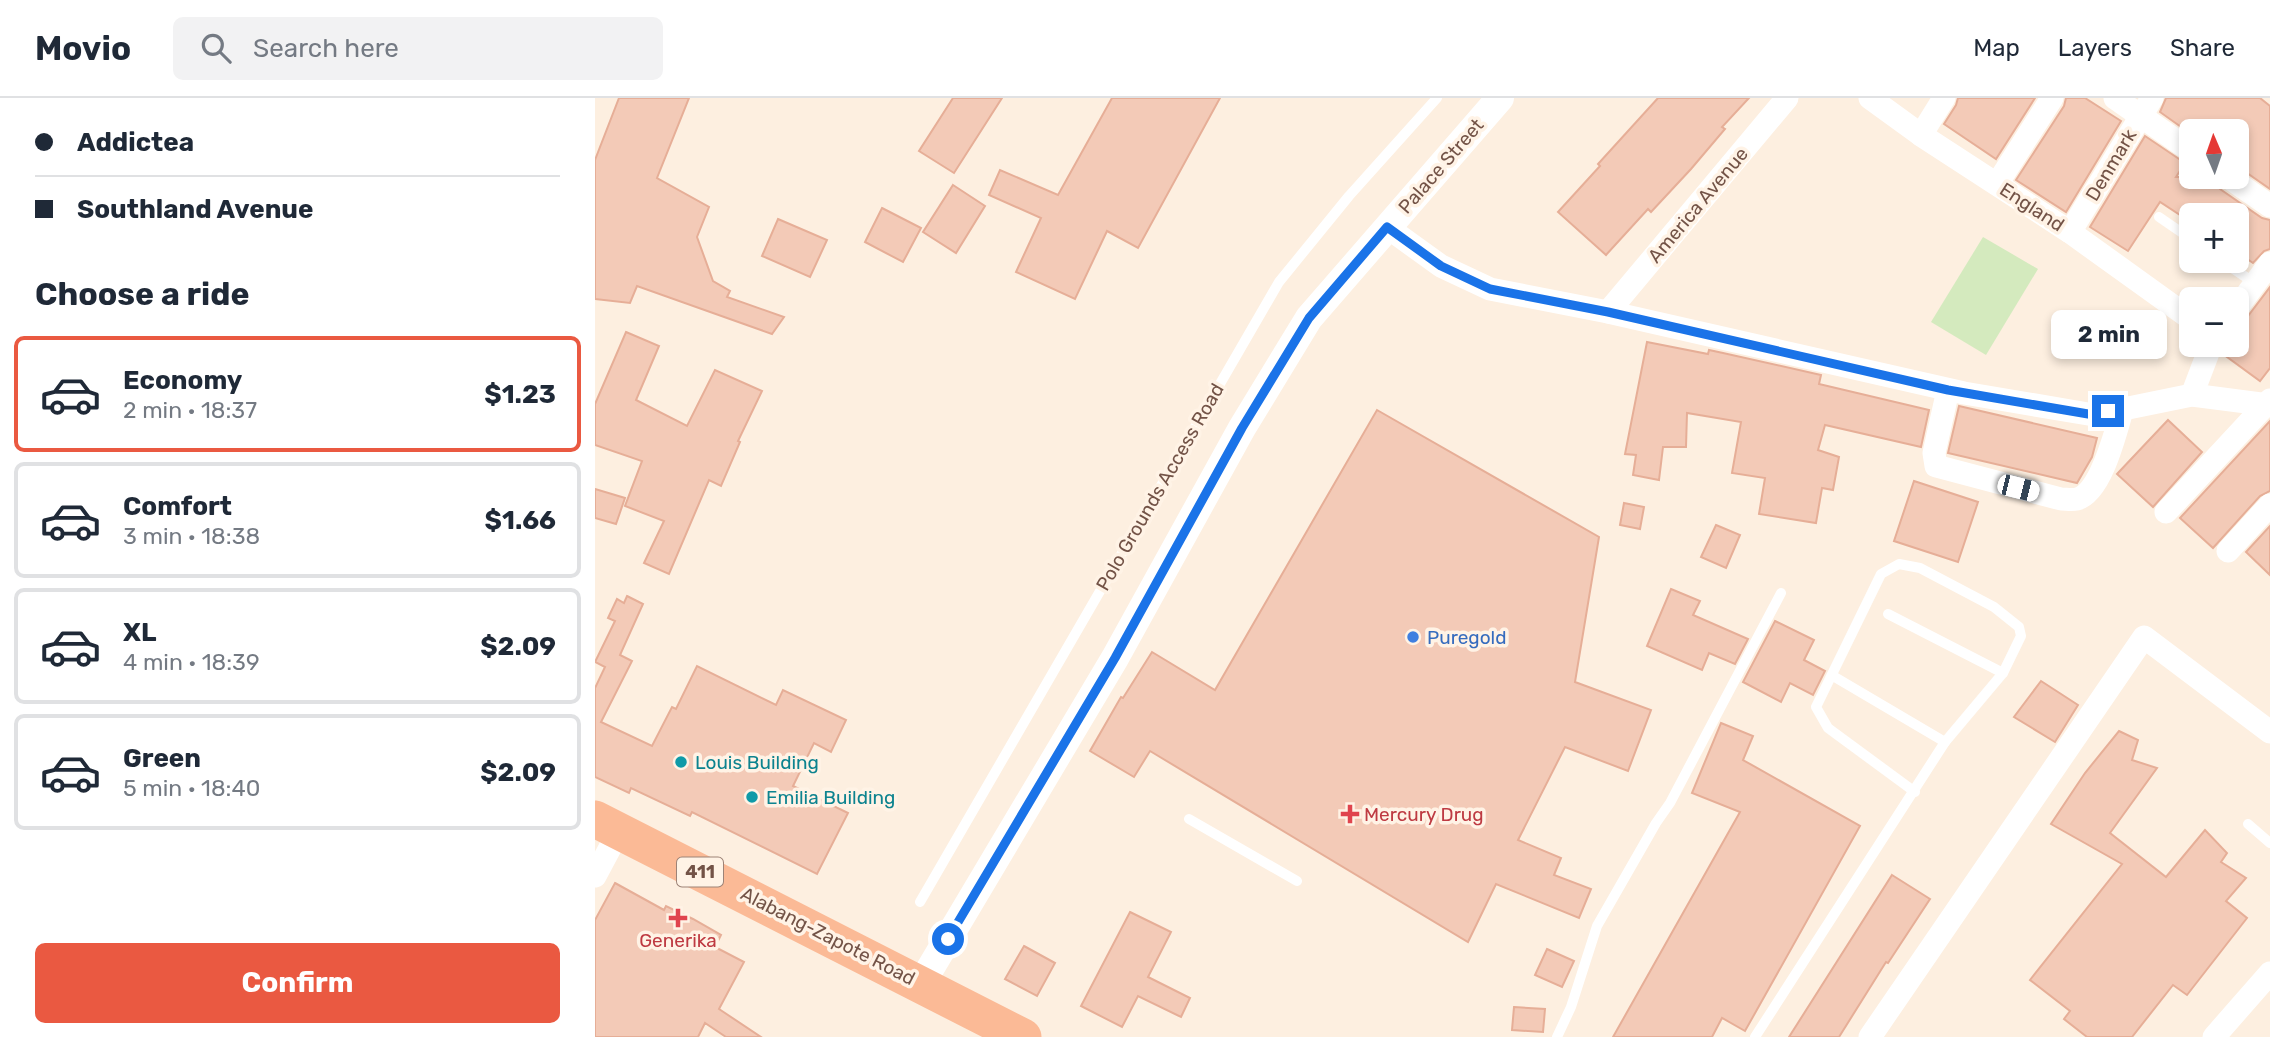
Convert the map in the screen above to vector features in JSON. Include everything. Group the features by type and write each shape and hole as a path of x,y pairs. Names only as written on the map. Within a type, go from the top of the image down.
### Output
{"highway":[{"name":"Alabang-Zapote Road","path":"607,825 1023,1037"}],"street":[{"name":"Palace Street","path":"921,984 1115,658 1242,428 1309,318 1500,98"},
{"name":"America Avenue","path":"1608,312 1787,98"},
{"name":"England","path":"1870,98 1921,135 2070,232 2179,310"},
{"path":"1921,135 1944,98"},
{"path":"1997,184 2052,98"},
{"path":"2115,98 2146,107 2179,139"},
{"name":"Denmark","path":"2070,232 2146,107"},
{"path":"2245,189 2270,206"},
{"path":"1387,227 1441,266 1490,289 1608,312 1948,390 2094,415 2192,395 2269,403"},
{"path":"2249,293 2270,263"},
{"path":"2192,395 2206,357"},
{"path":"1948,390 1934,453 1938,468 2061,499 2075,500 2091,489 2112,445 2123,407"},
{"path":"2166,512 2269,403"},
{"path":"2228,551 2270,505"},
{"path":"1870,1037 2144,638 2270,732"},
{"path":"595,876 607,825"},
{"path":"2214,1037 2270,973"}],"lane":[{"name":"Polo Grounds Access Road","path":"920,902 1279,282 1349,196 1437,98"},
{"path":"2159,217 2179,231"},
{"path":"2240,273 2256,284"},
{"path":"1755,1037 1915,792 1945,742 2003,673 2021,636 2019,627 1994,607 1920,568 1899,564 1881,575 1816,708 1828,728 1915,792"},
{"path":"1556,1037 1571,1007 1597,926 1656,822 1670,803 1781,593"},
{"path":"1888,614 2003,673"},
{"path":"1833,676 1945,742"},
{"path":"1189,818 1297,881"},
{"path":"2248,824 2270,843"}],"green space":[{"path":"1983,237 2038,269 1986,355 1931,322"}],"building":[{"path":"619,98 689,98 657,178 709,207 697,237 713,281 730,291 727,297 784,317 772,334 637,286 630,303 595,299 595,160"},
{"path":"953,98 1002,98 954,173 919,151"},
{"path":"1112,98 1220,98 1138,248 1107,231 1075,299 1016,272 1041,218 989,195 1000,170 1058,195"},
{"path":"1658,98 1749,98 1722,127 1725,129 1691,169 1651,212 1648,209 1606,255 1558,212"},
{"path":"1958,98 2035,98 1996,159 1944,124"},
{"path":"2066,98 2085,98 2121,121 2066,212 2016,180 2064,106"},
{"path":"2166,98 2260,98 2270,106 2270,189 2249,174 2249,119 2179,119 2179,125 2160,112"},
{"path":"2145,136 2179,159 2179,172 2176,177 2179,177 2179,189 2220,189 2240,203 2179,203 2179,214 2160,202 2128,251 2090,227"},
{"path":"953,185 985,206 956,253 923,232"},
{"path":"882,208 921,228 903,262 865,242"},
{"path":"2249,209 2270,220 2270,249 2264,251 2253,263 2249,260"},
{"path":"778,219 827,240 810,277 762,256"},
{"path":"2270,287 2270,368 2260,381 2227,357 2249,357 2249,315"},
{"path":"626,332 659,346 636,400 687,426 715,370 762,391 738,441 740,442 721,486 709,480 669,574 644,563 664,521 625,506 642,461 595,445 595,404"},
{"path":"1647,342 1708,354 1709,350 1821,375 1819,384 1929,410 1921,447 1825,425 1818,450 1839,457 1833,490 1822,488 1816,523 1759,514 1765,478 1732,473 1741,422 1687,413 1686,447 1663,447 1659,480 1633,475 1636,455 1625,454"},
{"path":"1959,406 2097,438 2092,457 2077,483 1948,453"},
{"name":"Puregold","path":"1377,410 1599,537 1575,682 1651,710 1628,771 1565,747 1518,840 1561,858 1554,875 1591,889 1579,918 1496,884 1468,942 1150,751 1134,777 1090,751 1121,697 1123,698 1152,652 1215,690"},
{"path":"2168,420 2202,452 2153,507 2117,474"},
{"path":"2270,421 2270,491 2260,496 2213,548 2180,518"},
{"path":"1914,481 1978,502 1958,562 1894,541"},
{"path":"595,489 625,498 616,524 595,518"},
{"path":"1624,503 1644,507 1640,529 1620,525"},
{"path":"1716,525 1740,535 1726,568 1701,557"},
{"path":"2270,526 2270,575 2246,552"},
{"path":"1671,589 1700,601 1693,615 1748,639 1735,664 1709,653 1702,670 1647,646"},
{"path":"627,596 643,604 620,655 632,661 601,722 652,746 672,707 676,709 697,666 776,705 783,690 846,720 831,752 814,743 793,786 848,813 817,874 692,812 690,816 631,788 629,793 595,777 595,688 605,667 595,662 615,621 608,618 617,599 624,603"},
{"path":"1775,621 1814,640 1804,660 1825,671 1813,695 1790,683 1781,702 1743,682"},
{"path":"2041,681 2078,705 2055,742 2014,717"},
{"path":"1721,723 1753,736 1743,760 1860,826 1745,1031 1722,1018 1712,1037 1613,1037 1740,812 1692,793"},
{"path":"2119,731 2138,740 2132,760 2157,768 2110,833 2166,877 2205,830 2227,853 2221,862 2246,878 2226,901 2247,918 2187,995 2173,985 2132,1037 2087,1037 2064,1019 2070,1011 2030,980 2122,864 2051,824 2085,773"},
{"path":"1892,875 1930,899 1839,1037 1789,1037"},
{"path":"615,883 664,910 666,906 721,935 715,947 744,962 719,1009 761,1037 726,1037 705,1023 698,1037 595,1037 595,920"},
{"path":"1130,912 1171,932 1148,977 1190,998 1181,1017 1138,996 1122,1027 1081,1006"},
{"path":"1024,946 1055,963 1037,996 1005,979"},
{"path":"1547,949 1574,961 1562,987 1535,975"},
{"path":"1514,1007 1545,1009 1543,1032 1512,1030"}],"place":[{"name":"Puregold","path":"1413,637"},
{"name":"Louis Building","path":"681,762"},
{"name":"Emilia Building","path":"752,797"},
{"name":"Mercury Drug","path":"1350,814"},
{"name":"Generika","path":"678,918"}],"route":[{"path":"948,939 1115,658 1242,428 1309,318 1387,227 1441,266 1490,289 1608,312 1964,393 2094,415 2108,411"}]}
